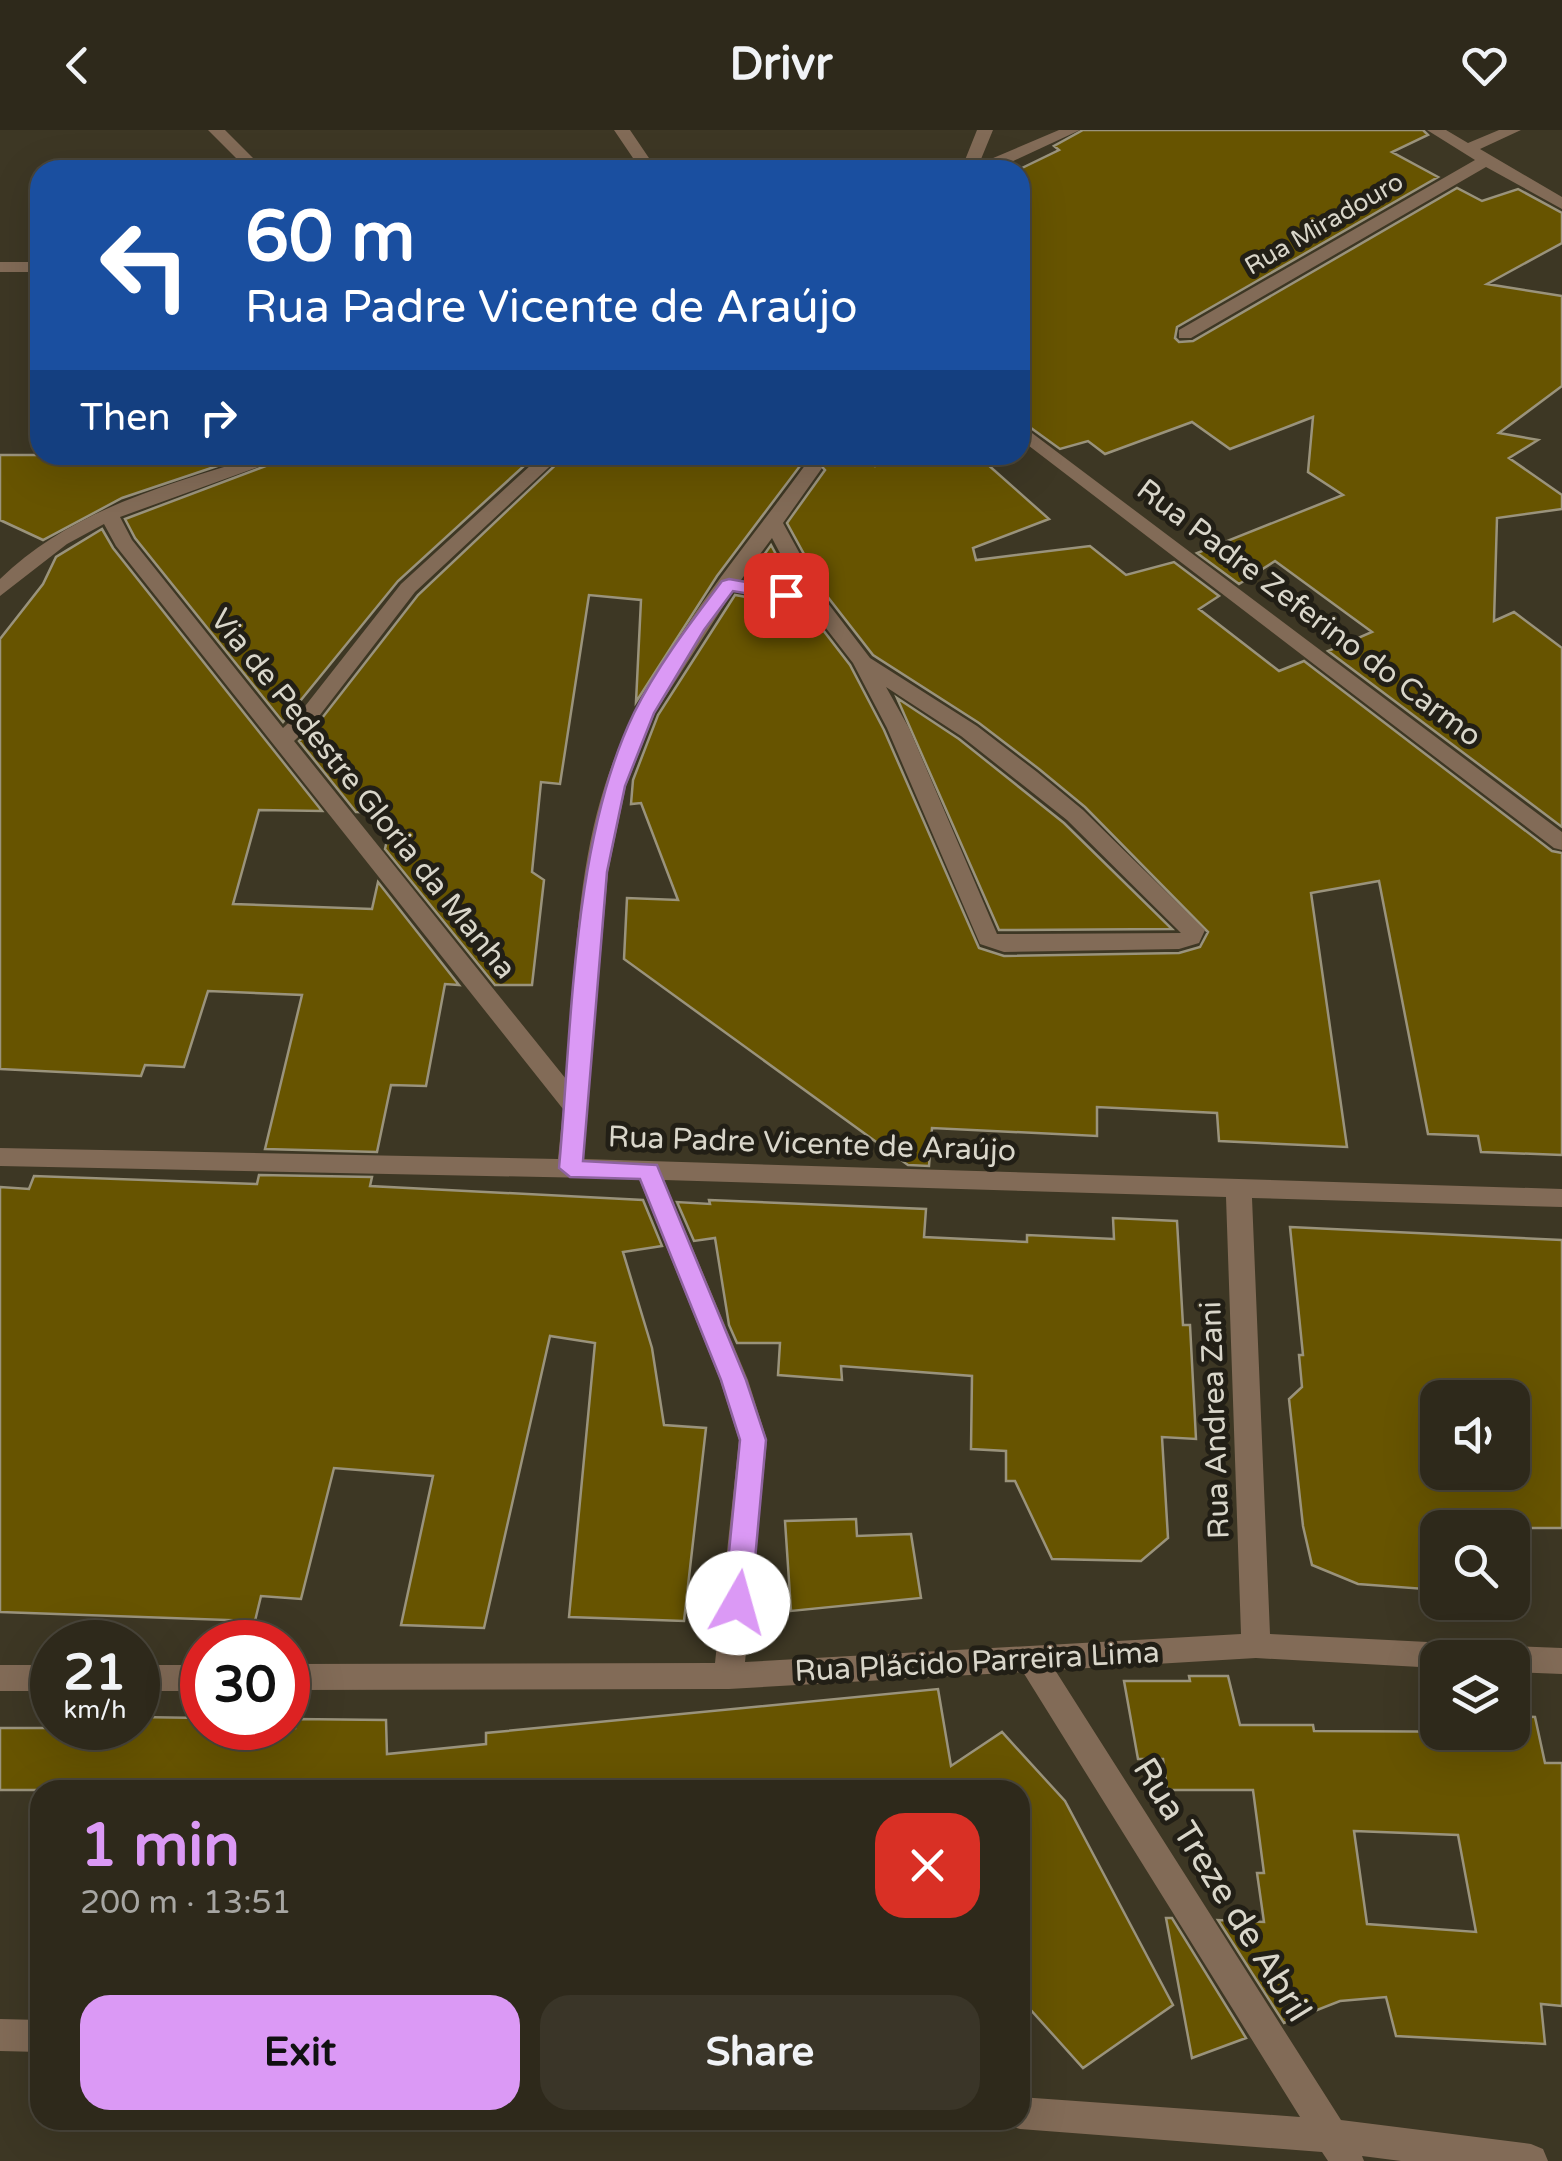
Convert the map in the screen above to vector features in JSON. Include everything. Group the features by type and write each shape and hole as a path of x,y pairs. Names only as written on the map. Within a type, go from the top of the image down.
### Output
{"street":[{"path":"216,130 247,160"},
{"path":"622,130 643,160"},
{"path":"973,160 985,130"},
{"path":"1003,160 1072,130"},
{"path":"1435,130 1562,204"},
{"path":"1469,148 1513,130"},
{"name":"Rua Miradouro","path":"1184,334 1488,158"},
{"path":"0,267 30,267"},
{"name":"Rua Padre Zeferino do Carmo","path":"1030,438 1562,843"},
{"path":"0,590 44,550 108,515 253,465"},
{"path":"282,741 309,715 408,588 543,465"},
{"path":"570,1168 597,872 616,786 644,713 696,628 812,468"},
{"name":"Via de Pedestre Gloria da Manha","path":"108,515 122,542 575,1107"},
{"path":"773,523 816,600 863,662 919,775 988,939 1004,944 1191,938 1193,930 1075,816 968,730 863,662"},
{"path":"729,584 816,600"},
{"name":"Rua Padre Vicente de Araújo","path":"0,1157 570,1168 1562,1198"},
{"path":"648,1171 734,1380 753,1440 728,1676"},
{"name":"Rua Andrea Zani","path":"1239,1191 1256,1646"},
{"name":"Rua Plácido Parreira Lima","path":"310,1678 728,1676 1256,1646 1420,1655"},
{"name":"Rua Treze de Abril","path":"1032,1660 1340,2149"},
{"path":"1530,1660 1562,1661"},
{"path":"0,1678 30,1678"},
{"path":"0,2035 30,2036"},
{"path":"1030,2114 1340,2149 1531,2161"}],"building":[{"path":"1083,130 1423,130 1428,135 1392,152 1438,177 1177,327 1175,338 1179,342 1193,341 1457,188 1482,201 1518,189 1562,213 1562,243 1487,284 1562,296 1562,386 1499,433 1538,440 1509,458 1562,495 1562,509 1497,518 1494,621 1514,612 1562,648 1562,827 1328,651 1372,632 1275,561 1239,584 1197,553 1343,495 1308,472 1313,417 1230,449 1192,422 1105,454 1088,441 1060,449 1030,427 1030,164 1059,150 1054,146"},
{"path":"0,455 30,455 30,465 220,465 122,498 43,540 0,520"},
{"path":"268,465 525,465 398,581 283,722 135,538 125,519"},
{"path":"555,465 801,465 717,576 636,702 641,600 589,595 560,784 541,782 532,872 544,880 532,985 495,985 385,849 392,819 382,819 384,813 356,812 299,741 319,722 418,595"},
{"path":"820,465 988,465 1049,519 973,548 976,560 1090,546 1126,575 1174,562 1219,596 1199,609 1279,671 1304,661 1552,851 1562,853 1562,1155 1481,1152 1478,1136 1428,1134 1379,881 1311,893 1347,1147 1219,1141 1217,1113 1097,1107 1097,1136 932,1128 929,1166 908,1165 624,959 627,898 678,900 641,803 631,804 633,780 658,715 735,595 806,608 850,665 884,730 979,948 1004,956 1179,953 1200,947 1208,932 1085,807 979,723 873,655 827,596 787,523 825,470"},
{"path":"102,529 113,548 322,811 259,810 233,904 372,909 378,882 459,985 445,984 426,1086 391,1085 377,1152 265,1149 302,995 208,991 184,1067 145,1065 141,1076 0,1069 0,639 43,584 56,557"},
{"path":"771,545 793,586 748,577"},
{"path":"897,698 959,739 1064,823 1172,929 999,930"},
{"path":"259,1175 372,1177 370,1186 643,1200 662,1246 623,1252 652,1348 664,1425 706,1428 684,1621 569,1617 595,1343 550,1336 484,1628 401,1625 433,1476 334,1468 301,1599 261,1596 255,1620 0,1612 0,1187 29,1189 34,1176 257,1184"},
{"path":"709,1200 926,1209 924,1237 1027,1242 1027,1235 1114,1239 1113,1218 1177,1221 1183,1325 1190,1325 1196,1439 1162,1437 1168,1538 1141,1561 1052,1559 1015,1481 1006,1481 1006,1451 971,1449 972,1376 841,1366 842,1380 778,1375 780,1343 737,1343 729,1325 715,1238 694,1241 677,1202 710,1204"},
{"path":"1290,1227 1562,1240 1562,1528 1530,1528 1530,1510 1420,1510 1420,1589 1358,1584 1312,1565 1303,1526 1289,1399 1302,1387 1299,1355 1303,1355"},
{"path":"856,1519 857,1536 911,1534 921,1598 791,1611 785,1521"},
{"path":"1189,1676 1228,1676 1240,1725 1313,1725 1314,1731 1420,1732 1420,1750 1530,1750 1530,1717 1535,1717 1545,1763 1562,1763 1562,2006 1541,2004 1545,2044 1396,2036 1386,1997 1340,2001 1284,2023 1218,1920 1264,1922 1257,1873 1264,1873 1253,1790 1167,1790 1163,1759 1138,1759 1124,1681 1190,1681","holes":["1354,1831 1458,1835 1476,1932 1367,1924"]},
{"path":"938,1689 951,1766 1002,1732 1065,1801 1173,2005 1083,2068 1030,2009 1030,1780 30,1780 30,1790 0,1790 0,1728 30,1728 30,1750 160,1750 160,1717 180,1718 180,1750 310,1750 310,1719 386,1720 387,1754 486,1744 486,1733"},
{"path":"1166,1918 1172,1918 1246,2038 1192,2058"}],"route":[{"path":"738,1603 753,1440 734,1380 648,1171 570,1168 597,872 616,786 644,713 696,628 729,584 786,595"}]}
